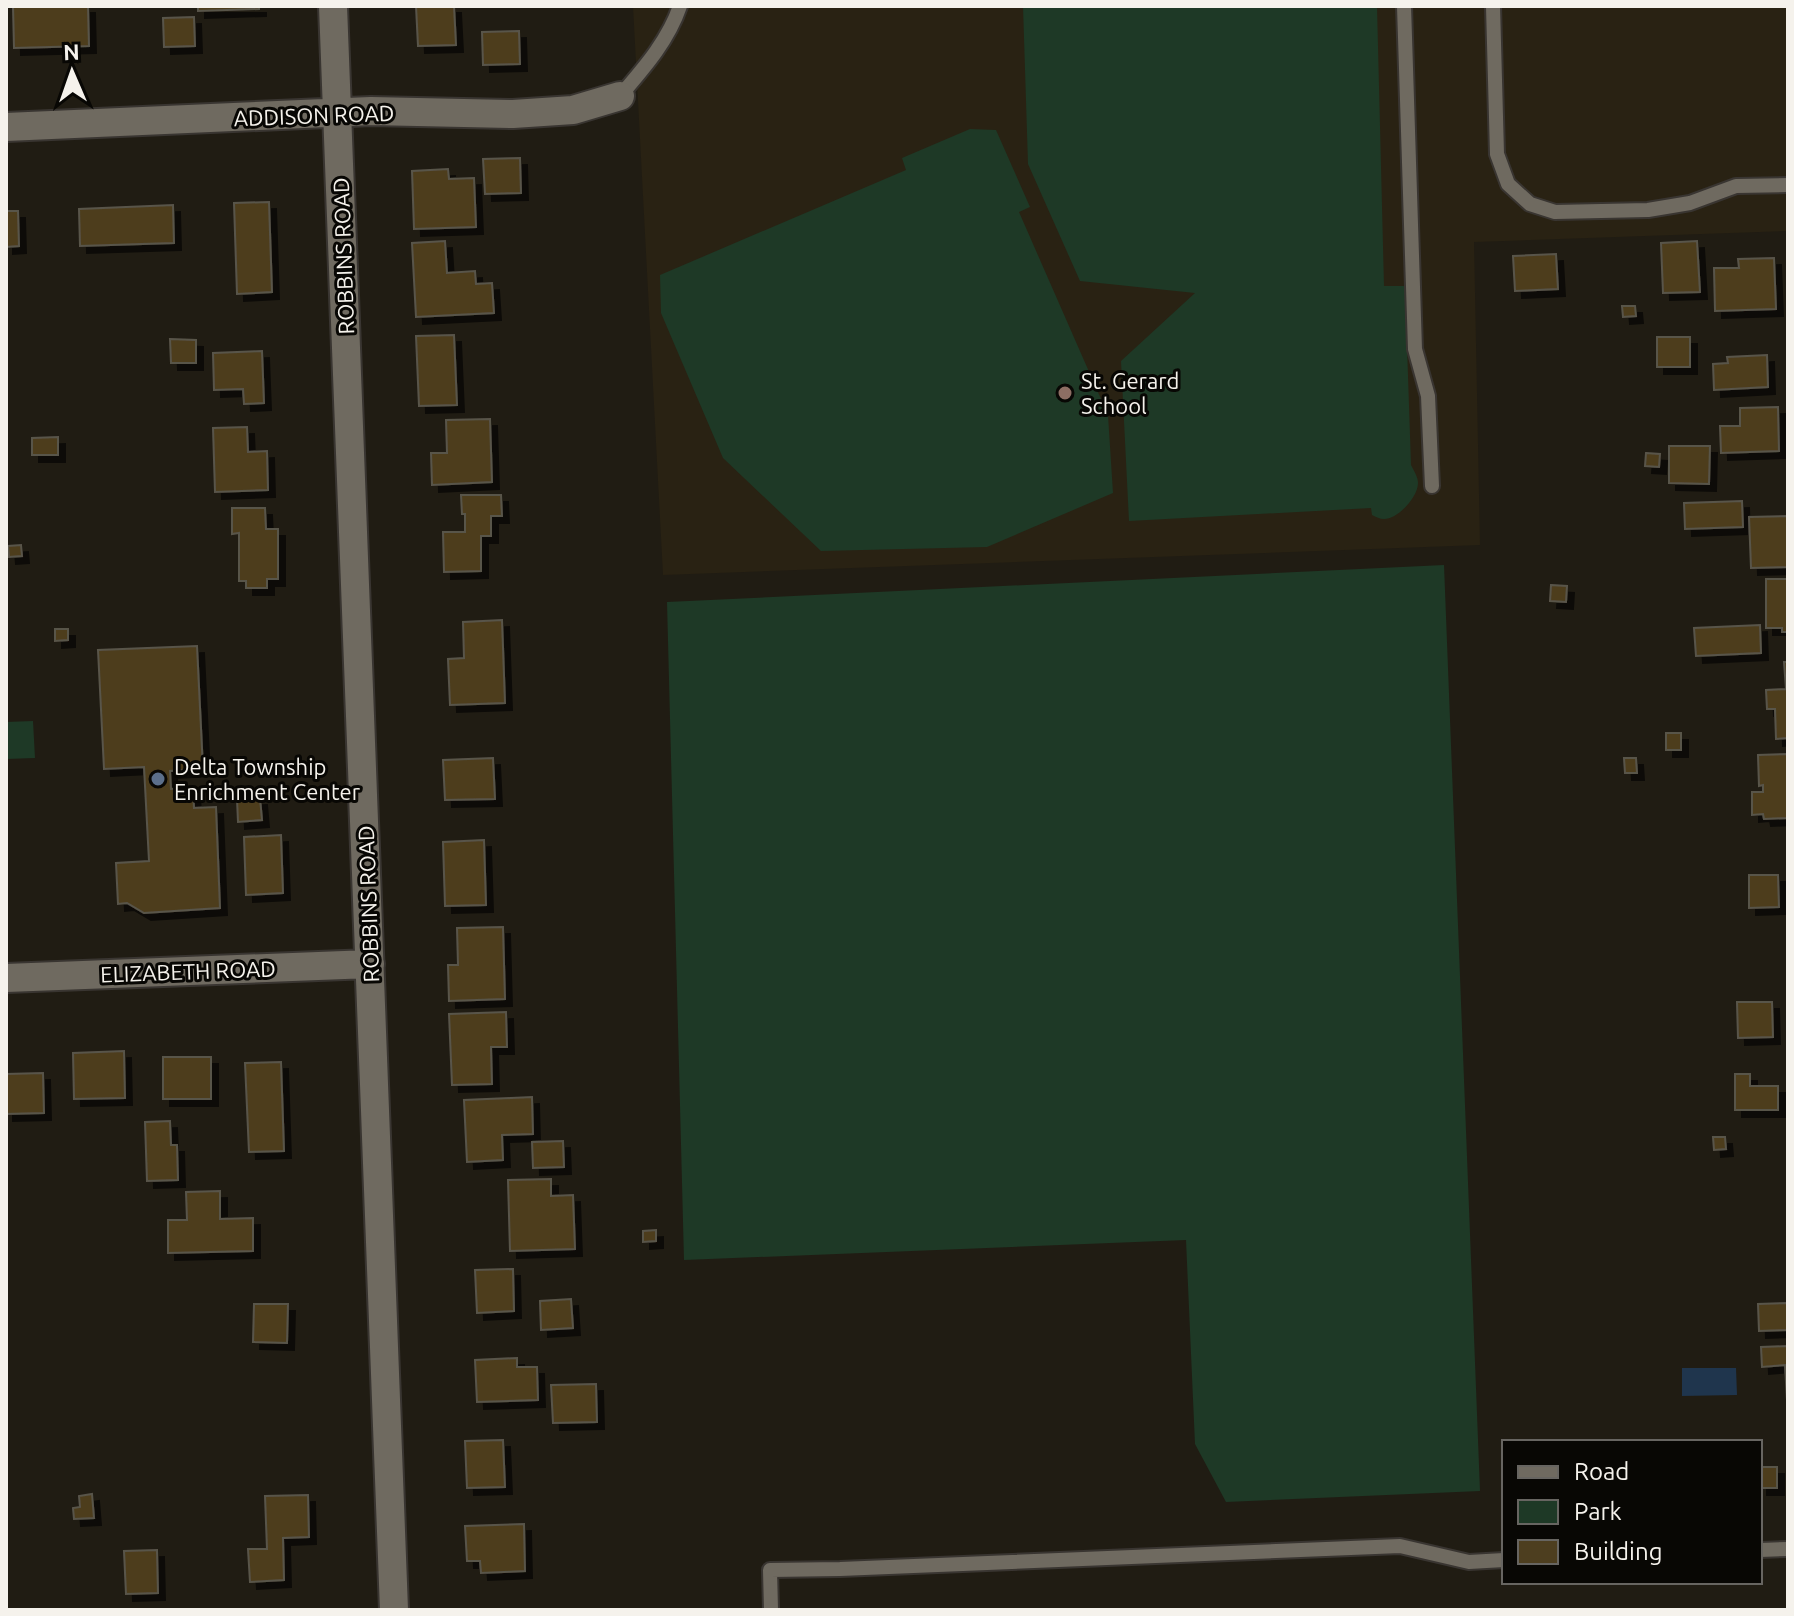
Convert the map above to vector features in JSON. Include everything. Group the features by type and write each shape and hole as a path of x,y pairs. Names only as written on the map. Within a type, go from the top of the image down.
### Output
{"street":[{"name":"ROBBINS ROAD","path":"333,6 394,1610"},
{"name":"ADDISON ROAD","path":"6,127 371,111 513,114 573,110 620,96"},
{"name":"ELIZABETH ROAD","path":"6,978 370,964"}],"lane":[{"path":"620,96 653,58 680,6"},
{"path":"1404,6 1415,349 1428,396 1432,486"},
{"path":"1493,6 1497,154 1508,184 1530,204 1555,212 1648,210 1690,203 1736,186 1788,185"},
{"path":"771,1610 770,1570 1400,1546 1469,1562 1502,1560"},
{"path":"1762,1550 1788,1549"}],"shaded area":[{"name":"St. Gerard School","path":"633,6 1788,6 1788,231 1474,242 1480,545 663,575"}],"green space":[{"path":"1023,6 1377,6 1384,286 1405,286 1411,465 1418,483 1415,495 1401,511 1384,519 1372,515 1371,508 1129,521 1121,361 1195,293 1080,281 1028,164"},
{"path":"970,129 996,130 1030,207 1019,212 1108,415 1113,493 987,547 821,551 723,458 661,313 660,275 906,170 902,158"},
{"path":"1444,565 1480,1491 1226,1502 1195,1444 1186,1240 684,1260 667,602"},
{"path":"33,721 35,758 6,759 6,722"}],"water":[{"path":"1682,1368 1736,1368 1737,1395 1682,1396"}],"building":[{"path":"88,6 89,46 14,48 13,7"},
{"path":"198,6 259,6 259,9 198,11"},
{"path":"416,6 454,6 456,45 418,46"},
{"path":"194,17 195,46 164,47 163,18"},
{"path":"519,31 520,64 483,65 482,32"},
{"path":"520,158 521,193 485,194 483,159"},
{"path":"448,169 449,179 474,178 476,227 414,229 412,171"},
{"path":"269,202 272,292 237,294 234,203"},
{"path":"173,205 174,243 80,246 79,209"},
{"path":"6,211 18,211 19,246 6,247"},
{"path":"445,241 447,273 475,271 476,284 492,283 494,313 416,317 412,243"},
{"path":"1697,241 1700,292 1663,293 1661,243"},
{"path":"1556,254 1558,289 1515,291 1513,256"},
{"path":"1774,258 1776,309 1715,311 1714,268 1739,268 1738,259"},
{"path":"1622,306 1635,306 1636,316 1623,317"},
{"path":"454,335 457,405 419,406 416,336"},
{"path":"1657,337 1690,337 1690,367 1657,367"},
{"path":"170,339 196,340 196,363 171,363"},
{"path":"262,351 264,403 244,404 243,389 214,390 213,353"},
{"path":"1767,355 1768,387 1714,390 1713,364 1728,363 1727,357"},
{"path":"1778,407 1779,451 1721,453 1720,426 1740,426 1740,408"},
{"path":"490,419 492,482 432,485 431,453 447,453 446,420"},
{"path":"247,427 248,452 267,451 268,490 215,492 213,428"},
{"path":"58,437 58,455 32,455 32,438"},
{"path":"1669,446 1710,446 1709,484 1669,483"},
{"path":"1646,453 1660,454 1659,467 1645,466"},
{"path":"461,495 501,495 502,516 491,516 491,536 481,536 481,571 444,572 443,532 465,532"},
{"path":"1742,501 1743,527 1685,529 1684,503"},
{"path":"232,508 265,508 266,529 278,529 278,579 267,579 267,588 246,588 246,581 239,581 239,533 232,534"},
{"path":"1788,516 1788,567 1751,568 1749,517"},
{"path":"21,545 22,556 9,557 8,546"},
{"path":"1766,579 1788,579 1788,632 1782,632 1782,628 1766,628"},
{"path":"1551,585 1567,586 1566,602 1550,601"},
{"path":"502,620 505,703 450,705 448,659 464,658 463,622"},
{"path":"1760,625 1761,653 1696,656 1694,628"},
{"path":"55,629 68,629 68,640 55,641"},
{"name":"Delta Township Enrichment Center","path":"197,646 203,769 170,771 171,789 193,788 194,808 216,807 220,908 144,913 127,903 118,904 116,863 149,861 144,767 104,769 98,650"},
{"path":"1784,662 1788,662 1788,738 1776,739 1775,709 1767,709 1766,690 1786,689"},
{"path":"1666,733 1681,733 1681,750 1666,750"},
{"path":"1788,754 1788,818 1764,819 1763,814 1752,815 1752,792 1763,792 1763,785 1759,786 1758,755"},
{"path":"493,758 495,799 445,800 443,760"},
{"path":"1624,758 1636,758 1637,773 1625,773"},
{"path":"260,798 262,820 238,822 237,799"},
{"path":"281,835 283,893 246,895 244,837"},
{"path":"484,840 486,905 445,906 443,842"},
{"path":"1749,875 1778,875 1779,907 1749,908"},
{"path":"503,927 505,999 449,1001 448,965 458,965 457,928"},
{"path":"1737,1002 1772,1002 1773,1037 1738,1038"},
{"path":"506,1012 507,1047 491,1047 492,1084 452,1085 449,1014"},
{"path":"124,1051 125,1098 74,1099 73,1053"},
{"path":"163,1057 211,1057 211,1099 163,1099"},
{"path":"281,1062 284,1151 249,1152 245,1063"},
{"path":"43,1073 44,1113 6,1114 6,1074"},
{"path":"1735,1074 1750,1074 1750,1086 1778,1086 1778,1110 1735,1110"},
{"path":"532,1097 533,1134 502,1135 503,1160 467,1162 464,1100"},
{"path":"170,1121 171,1145 177,1145 178,1180 147,1181 145,1122"},
{"path":"1713,1137 1725,1137 1726,1149 1714,1150"},
{"path":"563,1141 564,1167 533,1168 532,1142"},
{"path":"551,1179 551,1196 573,1195 575,1249 510,1251 508,1180"},
{"path":"220,1191 220,1219 253,1218 253,1251 168,1253 168,1220 187,1220 186,1192"},
{"path":"656,1230 656,1241 643,1242 643,1231"},
{"path":"513,1269 514,1311 477,1313 475,1270"},
{"path":"571,1299 573,1328 541,1330 540,1301"},
{"path":"1788,1303 1788,1330 1759,1331 1758,1304"},
{"path":"254,1304 288,1304 287,1343 253,1342"},
{"path":"1788,1346 1787,1400 1785,1365 1762,1367 1761,1347"},
{"path":"517,1358 517,1367 537,1367 538,1400 477,1402 475,1360"},
{"path":"596,1384 597,1422 553,1423 551,1385"},
{"path":"503,1440 505,1487 467,1488 465,1441"},
{"path":"1762,1467 1777,1467 1777,1488 1762,1488"},
{"path":"92,1494 94,1518 74,1519 73,1508 80,1507 79,1496"},
{"path":"308,1495 309,1537 283,1538 284,1580 250,1582 248,1549 267,1549 265,1496"},
{"path":"524,1524 525,1571 481,1573 480,1561 467,1561 465,1526"},
{"path":"157,1550 158,1593 126,1594 124,1551"}],"place":[{"name":"St. Gerard School","path":"1065,393"},
{"name":"Delta Township Enrichment Center","path":"158,779"}]}
